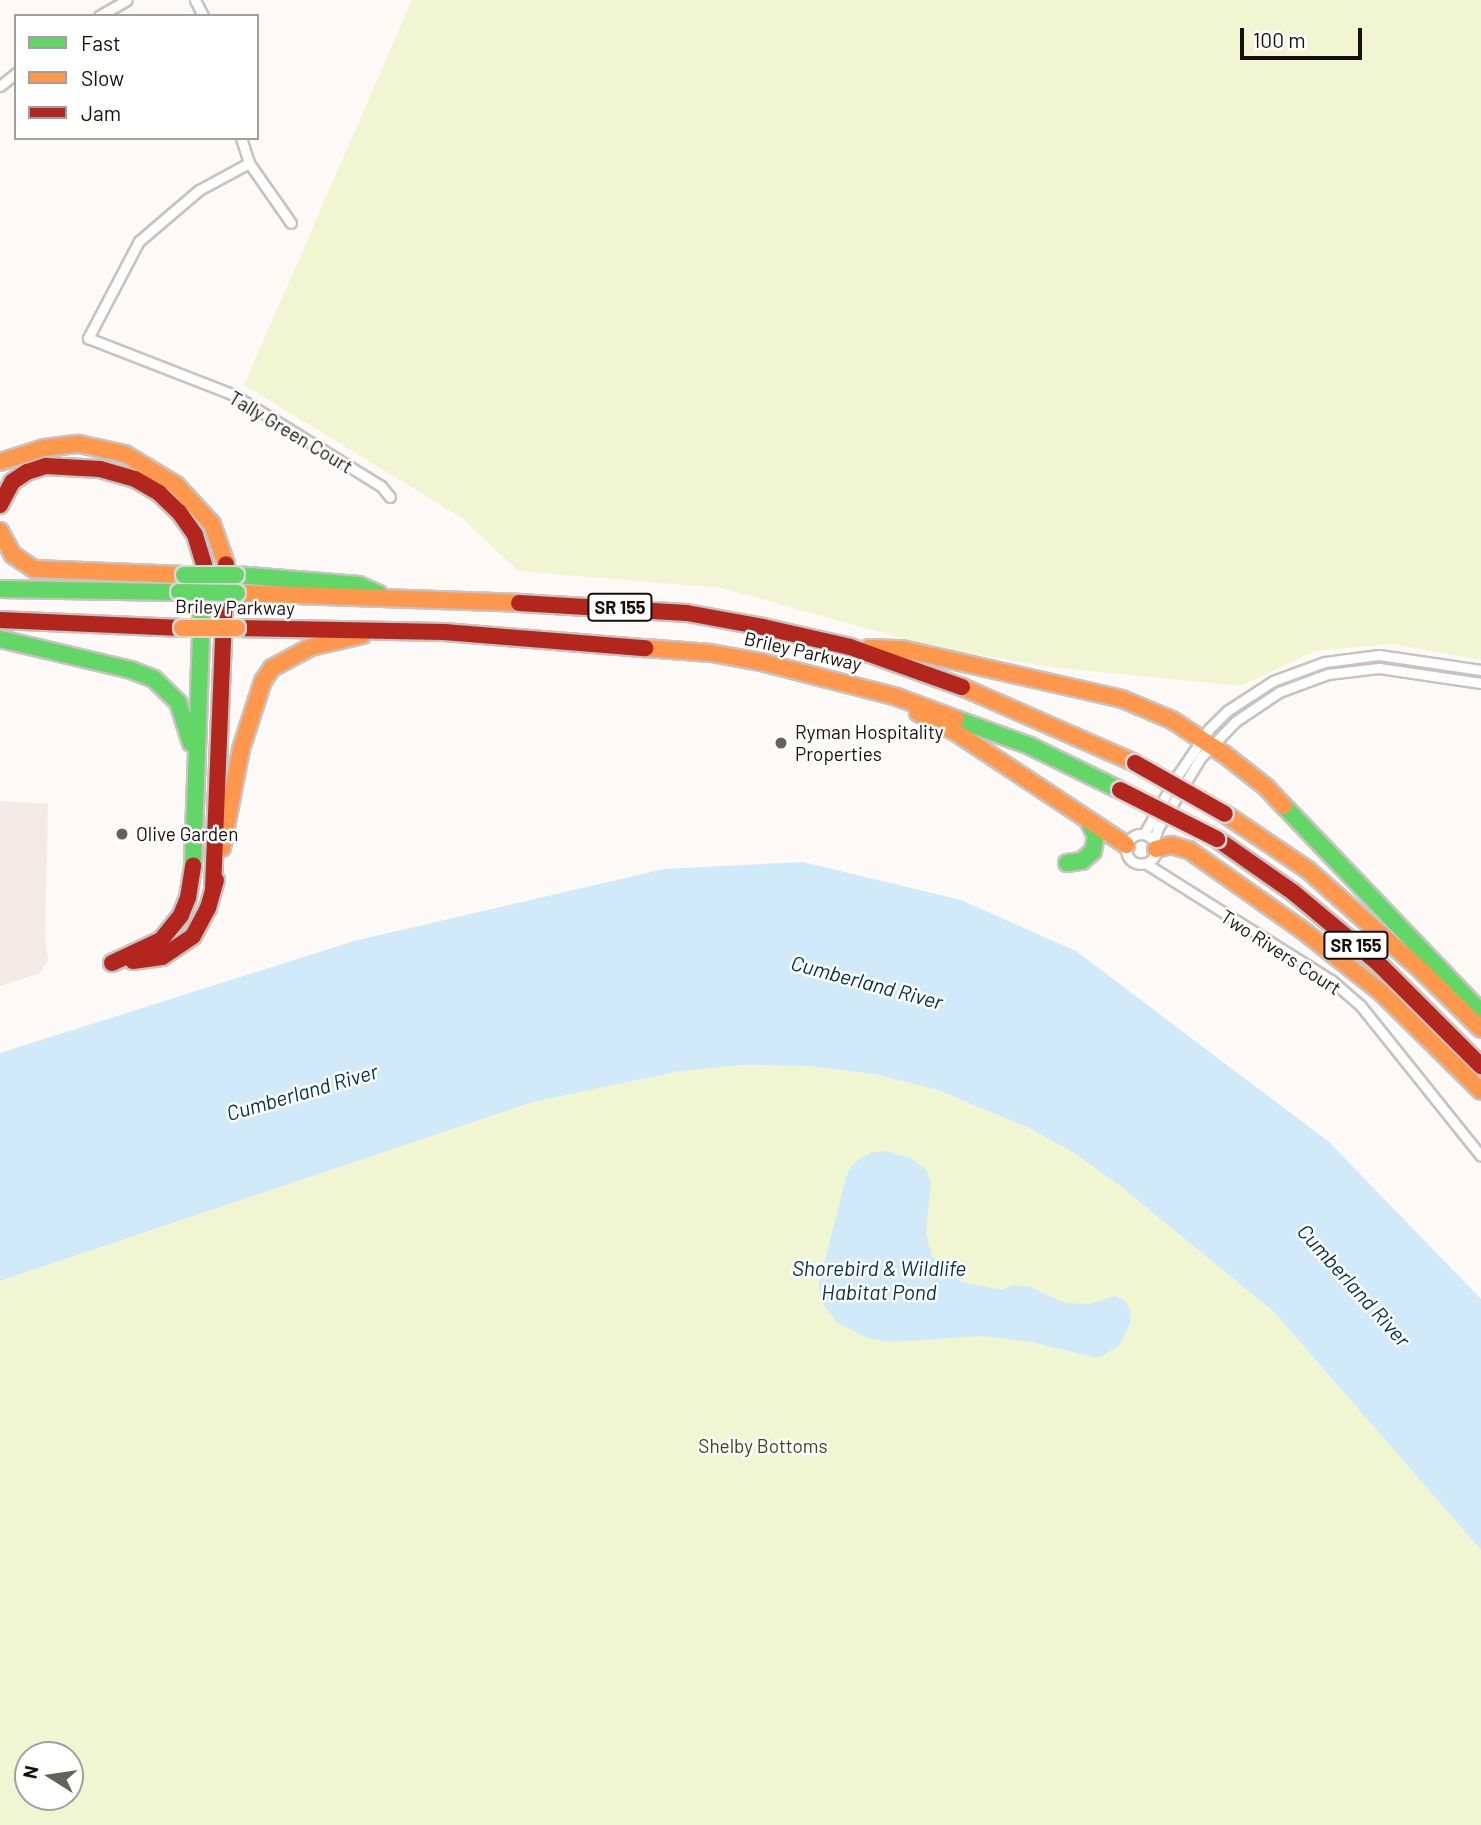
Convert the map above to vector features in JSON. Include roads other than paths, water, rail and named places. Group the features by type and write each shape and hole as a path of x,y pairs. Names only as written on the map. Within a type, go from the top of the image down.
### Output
{"highway":[{"path":"0,462 44,448 79,444 125,454 176,485 212,524 226,563 219,688 214,889"},
{"path":"0,505 12,482 27,472 46,466 77,466 135,479 159,493 178,512 195,535 204,565 192,878 181,915 161,940 112,963 162,957 193,936 199,925 214,889 242,749 263,681 272,668 311,647 389,629"},
{"path":"0,531 13,555 34,569 236,575 359,586 387,597"},
{"name":"Briley Parkway","path":"0,589 387,597 611,606 687,613 850,647 973,691 1135,763 1225,814 1308,870 1421,970 1481,1029"},
{"name":"Briley Parkway","path":"0,620 182,628 389,629 712,653 797,670 921,705 1030,746 1217,839 1294,893 1347,937 1441,1023 1481,1066"},
{"path":"0,639 92,660 153,679 178,702 187,723 194,783"},
{"path":"850,647 902,649 1122,699 1172,720 1266,788 1481,1012"},
{"path":"797,670 895,702 957,733 1126,845"},
{"path":"1067,863 1082,861 1094,848 1095,833 1088,820"},
{"path":"1155,848 1171,845 1189,850 1301,929 1382,993 1481,1091"},
{"path":"181,915 199,925"}],"street":[{"path":"102,14 127,0"},
{"path":"0,86 14,75"},
{"path":"242,140 248,163 291,223"},
{"name":"Tally Green Court","path":"248,163 211,183 138,241 88,338 234,395 381,486 390,497"},
{"path":"1481,670 1379,655 1325,662 1286,676 1250,695 1227,711 1205,743 1144,834 1132,837 1126,845 1130,859 1145,863 1155,848 1205,743 1257,705 1291,687 1328,674 1379,668 1481,682"},
{"path":"1144,834 1155,848 1172,880"},
{"name":"Two Rivers Court","path":"1145,863 1331,980 1360,1005 1481,1156"}],"water":[{"name":"Cumberland River","path":"803,862 961,900 1076,951 1329,1142 1481,1299 1481,1550 1274,1312 1119,1185 1074,1153 1029,1128 938,1090 874,1074 808,1066 741,1065 675,1072 533,1102 0,1281 0,1053 354,941 664,869"},
{"name":"Shorebird & Wildlife Habitat Pond","path":"886,1151 911,1158 926,1170 931,1182 926,1233 932,1256 941,1266 962,1282 1001,1290 1013,1285 1030,1287 1065,1303 1090,1304 1115,1296 1126,1301 1131,1313 1130,1324 1119,1346 1098,1358 1031,1342 984,1336 890,1342 868,1338 836,1322 821,1301 819,1284 846,1177 851,1166 861,1158 872,1152"}],"place":[{"name":"Ryman Hospitality Properties","path":"781,743"},
{"name":"Olive Garden","path":"122,834"}],"park label":[{"name":"Shelby Bottoms","path":"763,1446"}]}
